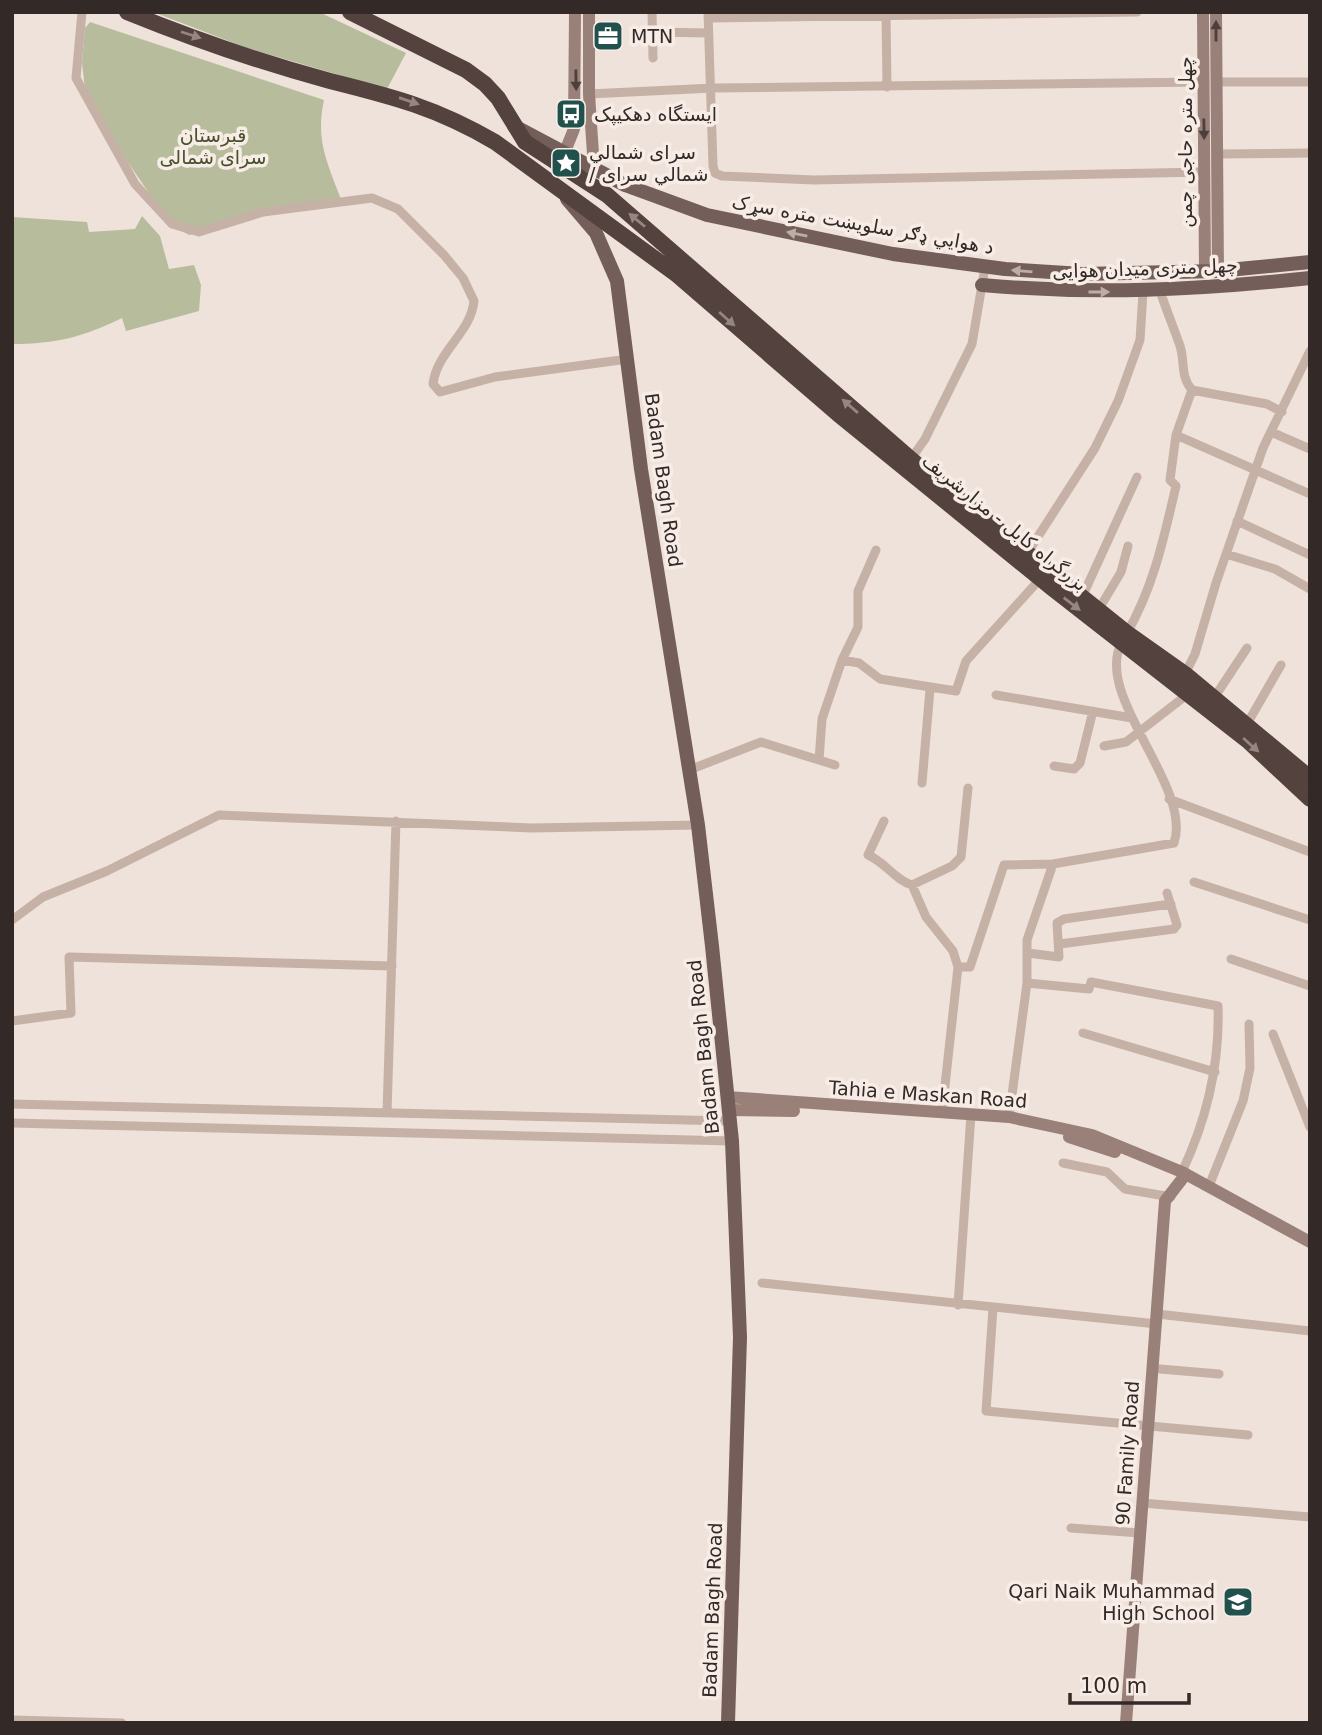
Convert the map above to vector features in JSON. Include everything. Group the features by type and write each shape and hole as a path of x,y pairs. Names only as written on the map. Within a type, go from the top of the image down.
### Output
{"highway":[{"path":"127,12 331,81 365,88 437,112 495,142 638,244 682,269"},
{"path":"350,12 466,70 498,98 525,142 607,195 682,269"},
{"name":"بزرگراه کابل - مزارشریف","path":"682,269 911,459 1099,609 1125,637 1188,694 1248,741 1310,799"},
{"name":"بزرگراه کابل - مزارشریف","path":"682,269 758,348 1040,579 1185,674 1310,778"}],"main road":[{"path":"564,154 574,128 575,12"},
{"path":"589,12 589,94 594,169"},
{"name":"چهل متره حاجی چمن","path":"1203,12 1217,154 1212,271"},
{"name":"چهل متره حاجی چمن","path":"1212,271 1204,172 1216,12"},
{"name":"د هوايي ډګر سلویښت متره سړک","path":"513,125 625,185 707,215 893,254 985,267 1082,274 1212,271 1310,262"},
{"name":"Badam Bagh Road","path":"562,192 596,233 607,252 617,281 642,480 698,825 732,1142 740,1336 728,1723"},
{"name":"چهل متری میدان هوایی","path":"982,285 1054,291 1143,292 1310,278"},
{"name":"Tahia e Maskan Road","path":"728,1109 942,1112 1057,1133 1143,1161 1178,1184 1209,1186 1310,1242"},
{"name":"Tahia e Maskan Road","path":"728,1109 1009,1117 1092,1135 1178,1184 1310,1251"},
{"name":"90 Family Road","path":"1153,1426 1159,1318 1178,1184"},
{"name":"90 Family Road","path":"1133,1723 1146,1503 1160,1369 1159,1318"},
{"name":"90 Family Road","path":"1126,1723 1140,1533 1146,1503"}],"street":[{"path":"82,12 76,78 135,184 172,224 199,232 263,212 365,198 398,209 444,255 463,278 474,301 469,319 440,358 434,373 433,384 440,393 495,377 629,366"},
{"path":"652,12 653,58"},
{"path":"1138,12 708,15 715,173 722,176 814,180 1204,172"},
{"path":"886,13 887,87"},
{"path":"653,33 708,33"},
{"path":"589,94 713,88 1310,82"},
{"path":"1217,154 1310,153"},
{"path":"911,459 925,439 972,344 985,267"},
{"path":"1160,291 1182,352 1183,380 1192,390 1266,404 1282,412"},
{"path":"1028,552 1095,448 1118,401 1140,340 1143,292"},
{"path":"1185,674 1195,654 1255,469 1310,351"},
{"path":"958,967 970,967 1004,865 1053,864 1056,861 1127,853 1174,843 1177,827 1169,799 1141,732 1132,718 1114,668 1115,655 1140,611 1158,565 1176,486 1170,480 1176,435 1192,390"},
{"path":"1271,432 1310,449"},
{"path":"1176,435 1310,494"},
{"path":"1083,596 1137,477"},
{"path":"1237,521 1310,555"},
{"path":"1099,609 1121,572 1129,547"},
{"path":"819,760 822,719 842,660 858,627 858,591 876,550"},
{"path":"1226,554 1275,569 1310,589"},
{"path":"842,660 859,663 880,679 956,691 966,661 1040,579"},
{"path":"1214,698 1247,648"},
{"path":"1247,724 1281,665"},
{"path":"922,783 930,689"},
{"path":"1104,746 1126,741 1141,732 1188,694"},
{"path":"996,695 1132,718"},
{"path":"1054,765 1074,769 1080,764 1093,711"},
{"path":"689,770 761,742 835,765"},
{"path":"884,821 868,855 882,861 903,882 912,885 952,866 961,857 968,788"},
{"path":"1169,799 1310,852"},
{"path":"12,920 43,897 107,871 219,815 533,828 698,825"},
{"path":"387,1112 396,821"},
{"path":"1009,1117 1027,983 1027,940 1053,864"},
{"path":"1194,882 1310,920"},
{"path":"912,885 926,917 953,951 958,967 942,1112"},
{"path":"1060,944 1174,929 1177,925 1167,893"},
{"path":"1027,953 1059,957 1057,923 1064,919 1171,904"},
{"path":"12,1021 71,1013 69,957 392,966"},
{"path":"1230,959 1310,986"},
{"path":"1027,983 1089,989 1091,982 1218,1006 1219,1044 1215,1072 1199,1136 1178,1184 1125,1189 1107,1172 1063,1163"},
{"path":"1209,1186 1243,1101 1250,1068 1249,1024"},
{"path":"1083,1033 1215,1072"},
{"path":"1273,1034 1310,1127"},
{"path":"12,1104 387,1112 728,1109"},
{"path":"958,1305 971,1118"},
{"path":"12,1123 732,1142"},
{"path":"762,1283 958,1305 1310,1331"},
{"path":"993,1308 986,1411 1248,1435"},
{"path":"1160,1369 1219,1374"},
{"path":"1146,1503 1310,1517"},
{"path":"1071,1528 1140,1533"},
{"path":"12,1720 122,1723"}],"green space":[{"path":"153,12 319,12 406,53 387,89 247,48"},
{"name":"قبرستان سرای شمالی","path":"90,22 324,100 321,128 324,152 342,202 253,216 216,230 189,235 170,224 125,158 85,89 82,63 85,28"},
{"path":"142,216 160,236 169,269 194,265 201,285 199,311 126,331 122,318 69,338 42,343 12,344 12,217 87,222 89,232 135,229"}],"place":[{"name":"MTN","path":"608,36"},
{"name":"ایستگاه دهکیپک","path":"571,114"},
{"name":"سرای شمالي / شمالي سرای","path":"566,163"},
{"name":"Qari Naik Muhammad High School","path":"1238,1602"}]}
